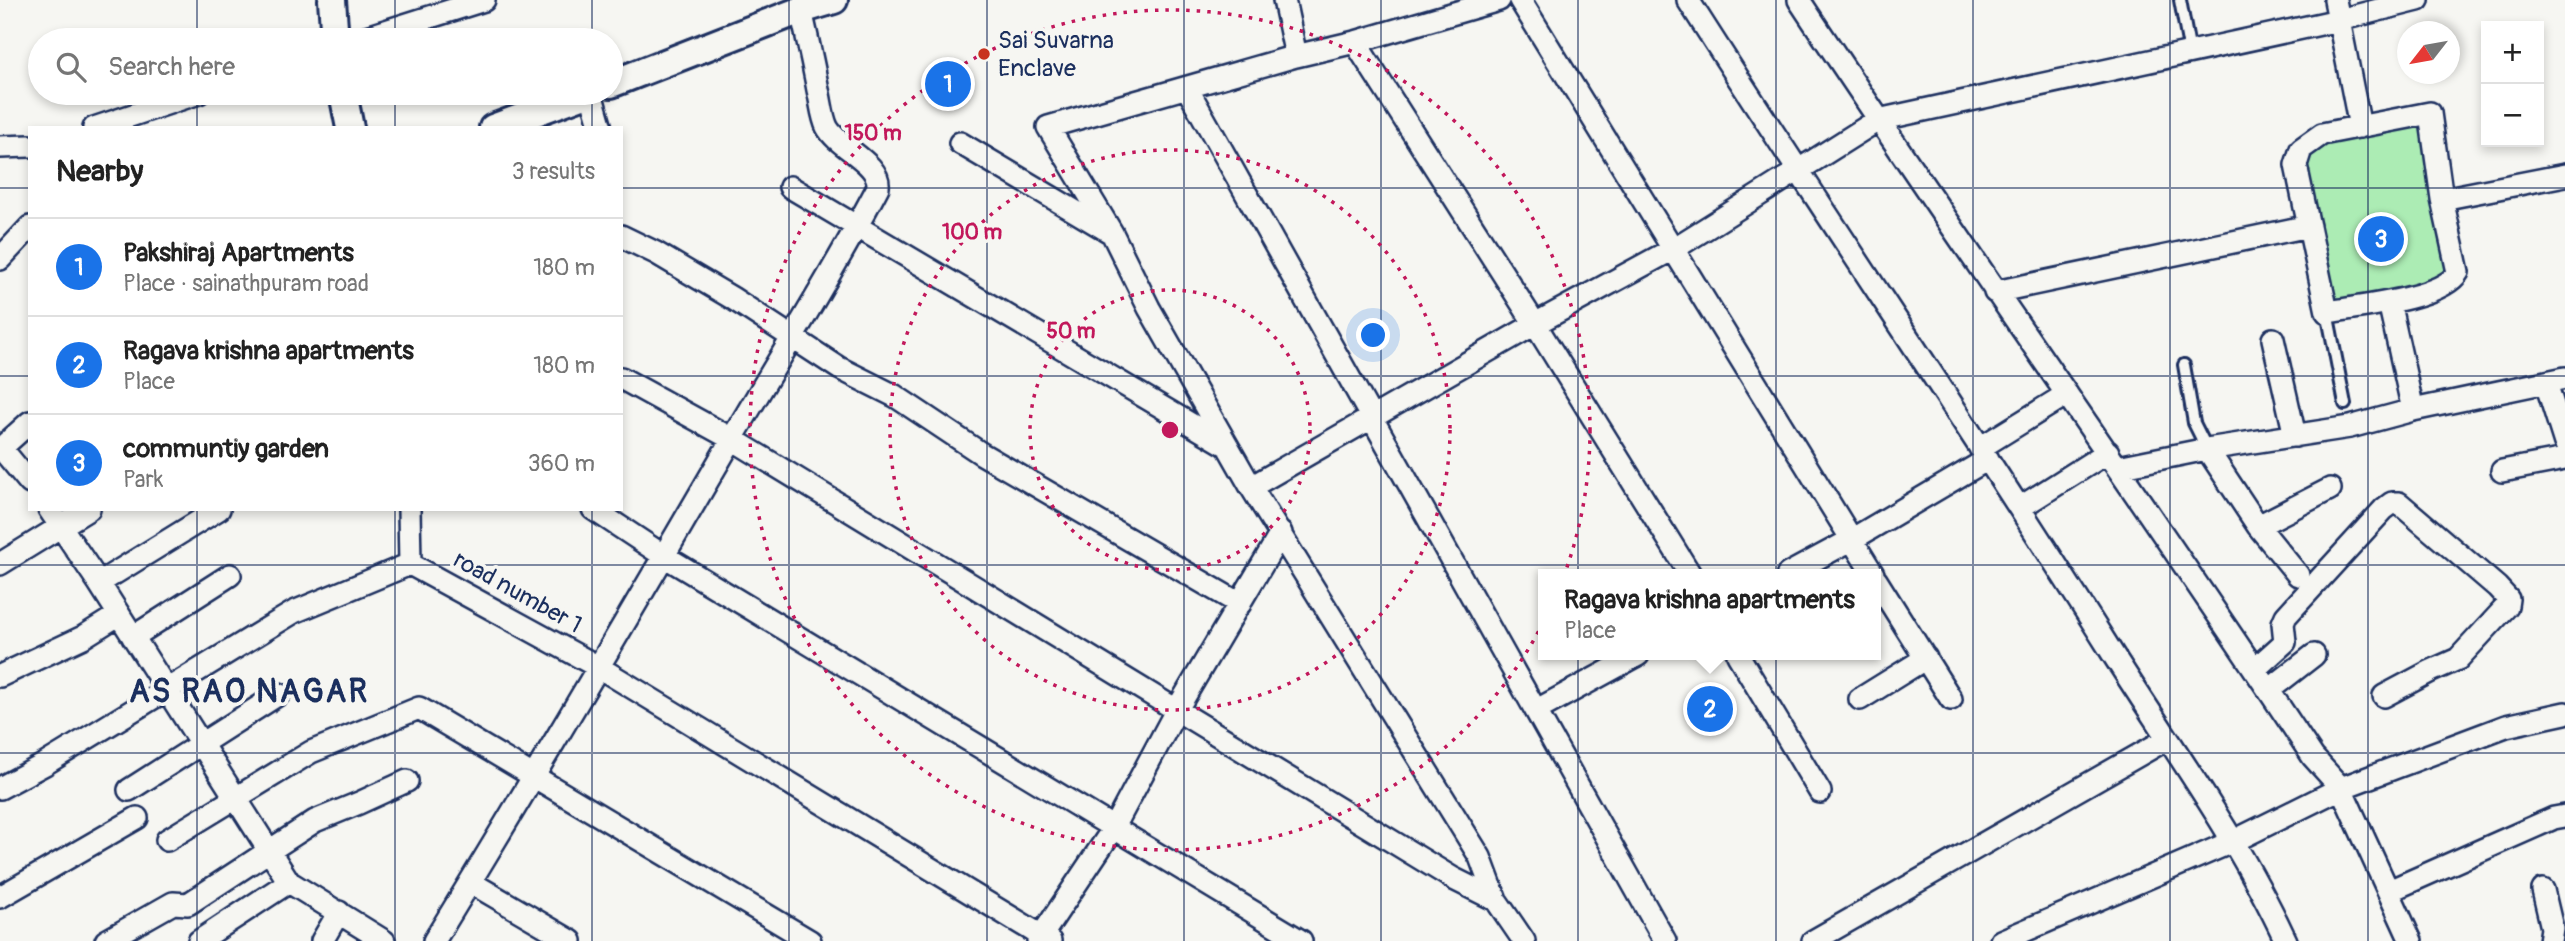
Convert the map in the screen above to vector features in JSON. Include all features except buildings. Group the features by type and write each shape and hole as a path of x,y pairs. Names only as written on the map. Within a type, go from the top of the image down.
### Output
{"street":[{"path":"332,0 334,28"},
{"path":"395,28 484,0"},
{"path":"1284,0 1296,56"},
{"path":"1499,0 1048,127 1112,233 1149,307 1251,487 1480,857 1496,900 1524,941"},
{"path":"1520,0 1675,248 1870,569"},
{"path":"1688,0 1797,171 2021,507 2166,739 2234,841 2280,939"},
{"path":"1799,0 2313,757 2341,788 2411,941"},
{"path":"1251,487 1373,415 1675,248 1878,120 2190,52 2337,10 2418,0"},
{"path":"434,941 600,668 793,339 878,187 878,181 865,162 839,143 827,127 820,3 623,79"},
{"path":"2337,10 2360,127"},
{"path":"1354,42 1535,324 1686,569"},
{"path":"1187,88 1373,415 1665,941"},
{"path":"100,126 163,105"},
{"path":"345,105 350,126"},
{"path":"498,126 556,105"},
{"path":"593,105 600,126"},
{"path":"2430,113 2442,199 2458,272 2455,278 2442,287 2389,302 2327,312 2296,165 2301,149 2322,134 2360,127 2430,113"},
{"path":"960,143 1112,233"},
{"path":"0,147 28,146"},
{"path":"2442,199 2565,175"},
{"path":"790,187 1228,447"},
{"path":"1995,292 2309,226"},
{"path":"0,259 28,229"},
{"path":"623,237 667,259 839,368 895,396 982,454 1240,604"},
{"path":"2389,302 2413,410"},
{"path":"2273,339 2295,436"},
{"path":"623,379 732,439 1454,879 1496,900"},
{"path":"2021,507 2113,460 2350,427 2413,410 2556,381 2565,443"},
{"path":"1797,569 1852,540 1984,454 2067,394"},
{"path":"28,424 1,448 28,481"},
{"path":"2207,449 2258,526 2298,575"},
{"path":"2502,471 2565,459"},
{"path":"2258,526 2330,489"},
{"path":"2255,669 2285,642 2283,623 2286,616 2384,509 2392,503 2399,503 2508,599 2507,606 2458,659 2384,696"},
{"path":"50,511 289,882 384,941"},
{"path":"0,564 86,511"},
{"path":"99,583 216,511"},
{"path":"0,788 46,764 293,612 410,564 409,511"},
{"path":"596,511 664,556 1301,941"},
{"path":"1043,939 1113,829 1176,711 1281,533"},
{"name":"road number 1","path":"410,564 600,668 1043,939"},
{"path":"133,637 230,575"},
{"path":"1881,588 1951,699"},
{"path":"0,676 83,636 118,615"},
{"path":"2269,690 2314,655"},
{"path":"1860,699 1926,658"},
{"path":"1537,710 1629,660"},
{"path":"1741,660 1820,792"},
{"path":"129,790 279,694"},
{"path":"167,840 311,752 419,708 810,941"},
{"path":"2001,941 2234,841 2341,788 2506,726 2565,713"},
{"path":"1814,941 2166,739"},
{"path":"106,941 173,903 188,904 315,821 407,781"},
{"path":"2389,891 2554,818 2565,816"},
{"path":"0,898 137,818"},
{"path":"199,941 289,882"},
{"path":"470,882 571,941"},
{"path":"2543,890 2552,928 2550,941"},
{"path":"322,941 339,912"}],"lane":[{"path":"2180,0 2190,52"},
{"path":"2327,312 2345,404"},
{"path":"2184,365 2194,423 2207,449"}],"green space":[{"path":"2430,113 2455,278 2332,311 2301,149"}],"place":[{"name":"Sai Suvarna Enclave","path":"984,54"},
{"name":"Pakshiraj Apartments","path":"948,84"},
{"name":"communtiy garden","path":"2381,239"},
{"name":"Ragava krishna apartments","path":"1710,709"}],"district":[{"name":"AS RAO NAGAR","path":"249,691"}]}
